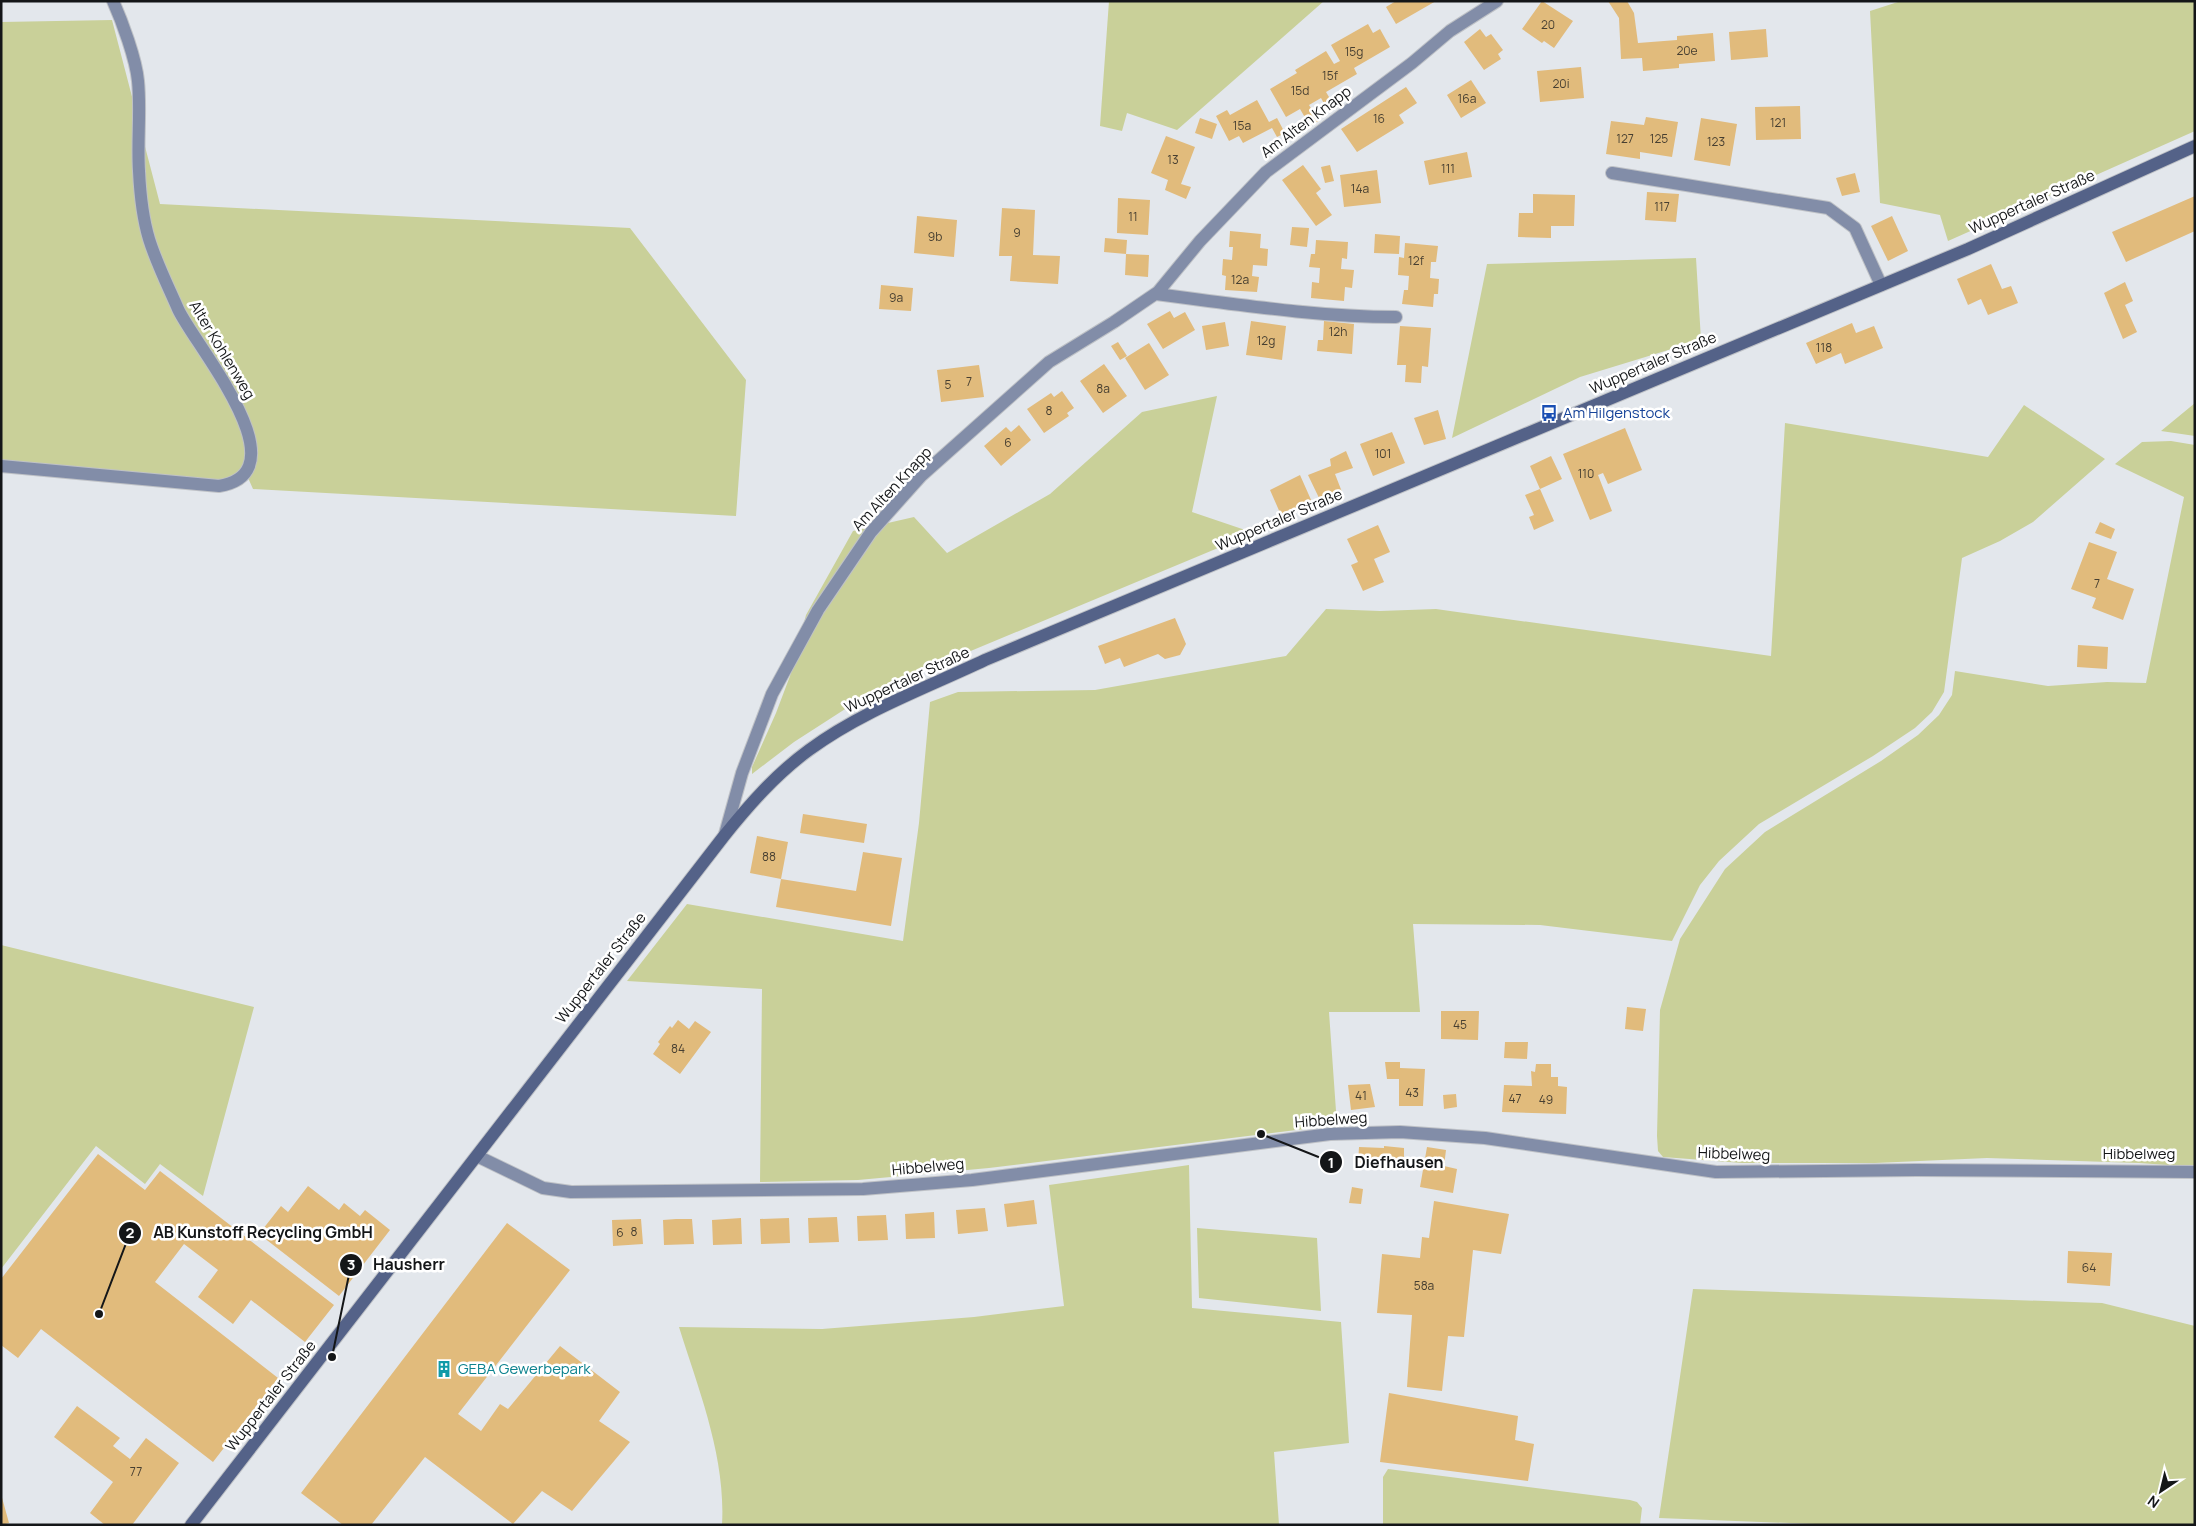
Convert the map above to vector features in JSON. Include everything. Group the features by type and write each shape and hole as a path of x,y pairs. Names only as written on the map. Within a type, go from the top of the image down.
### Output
{"main road":[{"name":"Wuppertaler Straße","path":"191,1525 724,836 773,781 809,750 859,718 985,660 2049,214 2195,146"}],"street":[{"name":"Alter Kohlenweg","path":"1,466 219,486 231,484 238,480 251,462 251,445 236,401 179,311 148,238 139,172 138,79 113,1"},
{"name":"Am Alten Knapp","path":"724,836 742,773 772,694 818,610 871,532 921,476 1049,362 1156,294 1200,241 1266,172 1412,63 1450,31 1497,1"},
{"path":"1612,173 1828,208 1855,228 1881,284"},
{"path":"1156,294 1246,305 1372,317 1396,317"},
{"name":"Hibbelweg","path":"477,1156 543,1188 571,1192 863,1189 982,1179 1330,1134 1400,1132 1486,1138 1716,1172 1916,1170 2195,1172"}],"green space":[{"path":"1109,1 1324,1 1177,130 1127,113 1122,131 1100,126"},
{"path":"1901,1 2195,1 2195,131 1948,241 1940,215 1880,203 1870,11"},
{"path":"112,20 160,204 630,228 746,380 736,516 253,489 245,471 224,485 1,463 1,22"},
{"path":"1696,258 1701,340 1580,377 1452,438 1487,264"},
{"path":"1217,396 1192,512 1254,533 870,693 794,742 752,774 752,767 790,676 806,615 853,531 914,517 947,553 1050,494 1142,412"},
{"path":"2195,403 2195,436 2161,431"},
{"path":"2024,405 2105,459 2033,522 2000,541 1962,558 1944,692 1932,712 1915,728 1873,756 1759,824 1719,861 1700,885 1672,941 1540,925 1413,924 1420,1012 1329,1012 1337,1125 989,1168 858,1180 760,1182 762,989 627,981 687,904 903,941 919,823 930,702 958,692 1095,690 1286,656 1326,609 1380,611 1436,609 1771,656 1785,423 1988,457"},
{"path":"2171,441 2195,445 2195,1167 2139,1163 1987,1158 1875,1163 1742,1163 1663,1157 1658,1151 1657,1136 1660,1010 1680,939 1725,869 1765,832 1881,761 1918,735 1939,715 1952,695 1955,671 2048,686 2107,682 2146,683 2184,497 2115,464 2142,442"},
{"path":"1,945 254,1007 203,1196 160,1164 145,1184 96,1146 1,1269"},
{"path":"1189,1165 1192,1308 1341,1322 1349,1443 1274,1452 1279,1525 722,1525 720,1474 710,1424 679,1327 822,1329 974,1317 1064,1306 1049,1185"},
{"path":"1197,1228 1317,1238 1321,1311 1199,1298"},
{"path":"1693,1289 2102,1303 2195,1326 2195,1525 1841,1525 1659,1518"},
{"path":"1388,1469 1630,1500 1637,1502 1642,1508 1640,1525 1383,1525 1383,1477"}],"building":[{"path":"1396,1 1436,1 1396,24 1386,7"},
{"path":"1542,1 1573,21 1554,48 1544,41 1542,43 1522,29"},
{"path":"1608,1 1627,1 1634,13 1638,43 1677,40 1677,36 1713,33 1715,61 1679,64 1679,68 1643,71 1642,58 1621,59 1619,18"},
{"path":"1368,24 1373,33 1380,29 1390,47 1354,68 1357,74 1326,92 1335,107 1328,111 1321,98 1309,105 1319,121 1310,126 1300,109 1286,117 1270,89 1297,73 1295,70 1326,51 1334,64 1340,61 1331,45"},
{"path":"1480,29 1486,37 1491,34 1503,50 1498,54 1501,59 1484,70 1464,42"},
{"path":"1766,29 1768,57 1731,60 1729,32"},
{"path":"1581,67 1584,98 1540,102 1537,71"},
{"path":"1471,80 1486,103 1461,118 1447,95"},
{"path":"1406,87 1417,103 1399,115 1404,123 1357,152 1341,129"},
{"path":"1257,100 1269,122 1277,118 1285,133 1277,137 1272,128 1243,143 1239,136 1229,141 1216,116 1227,110 1230,115"},
{"path":"1800,106 1801,139 1756,140 1755,107"},
{"path":"1646,117 1678,122 1672,157 1640,152 1640,159 1606,154 1611,121 1644,125"},
{"path":"1200,118 1217,124 1212,139 1195,133"},
{"path":"1701,118 1737,124 1730,166 1694,160"},
{"path":"1166,136 1195,147 1181,184 1191,187 1186,199 1165,190 1168,180 1151,173"},
{"path":"1467,152 1472,177 1429,185 1424,161"},
{"path":"1303,165 1321,189 1316,193 1332,215 1316,226 1282,180"},
{"path":"1330,165 1334,181 1325,183 1321,167"},
{"path":"1377,170 1381,203 1344,207 1340,175"},
{"path":"1855,173 1860,192 1842,196 1836,178"},
{"path":"1647,192 1679,194 1676,222 1645,220"},
{"path":"1533,194 1575,195 1574,226 1551,226 1551,238 1518,237 1519,213 1533,213"},
{"path":"2195,196 2195,231 2126,262 2112,232"},
{"path":"1118,198 1150,200 1148,235 1117,233"},
{"path":"1002,208 1035,210 1033,255 1060,256 1058,284 1010,281 1012,256 999,256"},
{"path":"917,216 957,220 954,257 914,253"},
{"path":"1892,216 1908,251 1888,261 1871,226"},
{"path":"1292,227 1309,228 1307,247 1290,245"},
{"path":"1230,231 1261,234 1260,248 1268,249 1267,266 1253,265 1252,276 1259,277 1257,292 1225,290 1226,276 1222,275 1223,259 1232,260 1233,247 1229,247"},
{"path":"1375,234 1400,236 1399,254 1374,253"},
{"path":"1105,238 1127,240 1126,254 1104,252"},
{"path":"1316,240 1348,242 1347,259 1342,258 1341,269 1354,270 1352,288 1345,287 1344,301 1311,298 1312,282 1319,283 1320,268 1309,267 1311,254 1315,254"},
{"path":"1405,243 1438,246 1436,262 1431,262 1430,278 1439,279 1438,294 1434,294 1433,307 1402,304 1404,290 1408,290 1409,276 1398,275 1399,257 1404,258"},
{"path":"1126,254 1149,255 1148,277 1125,275"},
{"path":"1991,264 2002,289 2011,286 2018,303 1988,315 1981,299 1968,305 1957,279"},
{"path":"2125,282 2133,301 2125,305 2137,332 2123,339 2104,293"},
{"path":"881,285 913,288 911,311 879,309"},
{"path":"1170,311 1174,318 1185,312 1195,330 1163,349 1147,324"},
{"path":"1251,321 1286,326 1282,360 1246,355"},
{"path":"1324,321 1354,324 1352,354 1317,351 1318,340 1323,340"},
{"path":"1225,322 1229,346 1206,350 1202,326"},
{"path":"1852,323 1856,333 1874,326 1883,348 1845,364 1841,353 1816,364 1806,343"},
{"path":"1400,326 1431,328 1428,367 1422,366 1421,383 1405,382 1406,365 1397,365"},
{"path":"1118,342 1127,356 1120,360 1111,346"},
{"path":"1149,343 1169,375 1145,390 1125,358"},
{"path":"1104,364 1127,396 1103,413 1080,381"},
{"path":"979,365 984,397 941,402 937,370"},
{"path":"1062,391 1074,408 1067,413 1069,416 1044,433 1027,409 1051,393 1054,397"},
{"path":"1438,410 1446,439 1424,445 1414,418"},
{"path":"1019,425 1031,440 1001,466 984,446 1006,427 1011,432"},
{"path":"1625,428 1642,470 1608,484 1603,473 1598,475 1612,511 1590,520 1563,454"},
{"path":"1392,432 1405,463 1373,476 1360,444"},
{"path":"1346,451 1353,468 1335,474 1342,492 1320,500 1308,475 1331,466 1330,459"},
{"path":"1551,456 1562,479 1540,489 1530,466"},
{"path":"1300,475 1312,502 1281,515 1270,490"},
{"path":"1540,489 1554,521 1534,530 1529,517 1534,515 1525,495"},
{"path":"2100,522 2115,529 2111,539 2095,533"},
{"path":"1378,525 1390,552 1374,559 1384,582 1363,591 1351,565 1358,562 1347,539"},
{"path":"2089,542 2117,552 2107,579 2134,589 2123,620 2092,608 2096,598 2071,589"},
{"path":"1175,618 1186,644 1180,655 1165,659 1158,654 1124,667 1120,658 1105,664 1098,646"},
{"path":"2078,645 2108,647 2107,669 2077,667"},
{"path":"803,814 867,824 864,843 800,833"},
{"path":"757,836 788,842 781,879 750,873"},
{"path":"863,852 902,858 891,926 776,907 781,879 856,891"},
{"path":"1627,1007 1646,1009 1643,1031 1625,1029"},
{"path":"1441,1011 1479,1011 1478,1040 1441,1039"},
{"path":"678,1020 689,1029 695,1021 711,1032 680,1074 653,1054 660,1044 658,1042 670,1026 672,1028"},
{"path":"1505,1042 1528,1042 1527,1059 1504,1058"},
{"path":"1385,1062 1400,1062 1400,1068 1425,1069 1423,1106 1399,1106 1399,1079 1387,1079"},
{"path":"1536,1064 1551,1064 1551,1077 1558,1077 1558,1086 1567,1087 1566,1114 1502,1112 1504,1085 1532,1086 1531,1071 1535,1072"},
{"path":"1370,1084 1375,1107 1351,1110 1348,1085"},
{"path":"1456,1094 1457,1107 1444,1109 1443,1095"},
{"path":"1384,1146 1404,1148 1404,1165 1358,1164 1359,1147 1384,1148"},
{"path":"1427,1147 1446,1150 1444,1166 1457,1169 1453,1193 1420,1187"},
{"path":"98,1154 145,1190 160,1171 334,1305 305,1342 251,1300 233,1324 198,1297 218,1270 184,1244 155,1282 278,1378 213,1462 41,1329 18,1358 1,1345 1,1279"},
{"path":"308,1186 339,1210 344,1203 360,1216 365,1210 390,1230 339,1296 259,1234 281,1206 288,1212"},
{"path":"1352,1187 1363,1189 1361,1204 1349,1203"},
{"path":"1034,1200 1037,1224 1007,1227 1004,1204"},
{"path":"1434,1201 1509,1214 1501,1254 1473,1250 1464,1337 1448,1336 1442,1391 1407,1387 1412,1315 1377,1313 1382,1254 1420,1258 1422,1237 1429,1238"},
{"path":"985,1208 988,1231 958,1234 956,1210"},
{"path":"934,1212 935,1238 906,1239 905,1214"},
{"path":"886,1215 888,1240 858,1241 857,1216"},
{"path":"837,1217 839,1242 809,1243 808,1218"},
{"path":"741,1218 742,1244 713,1245 712,1220"},
{"path":"789,1218 790,1243 761,1244 760,1219"},
{"path":"641,1219 643,1244 613,1246 612,1220"},
{"path":"692,1219 694,1244 664,1245 663,1220"},
{"name":"GEBA Gewerbepark","path":"507,1223 570,1270 458,1414 481,1431 500,1404 508,1409 560,1346 620,1392 599,1421 630,1442 572,1511 542,1491 513,1524 425,1457 371,1525 343,1525 301,1493"},
{"path":"2068,1251 2112,1253 2110,1286 2067,1283"},
{"path":"1389,1393 1518,1416 1515,1440 1534,1444 1528,1481 1380,1462"},
{"path":"77,1406 120,1438 113,1446 130,1459 146,1438 179,1463 132,1525 105,1525 90,1513 113,1482 54,1437"},
{"path":"1,1494 9,1523 1,1525"}],"place":[{"name":"Am Hilgenstock","path":"1549,413"},
{"name":"Diefhausen","path":"1261,1134"},
{"name":"AB Kunstoff Recycling GmbH","path":"99,1314"},
{"name":"Hausherr","path":"332,1357"},
{"name":"GEBA Gewerbepark","path":"444,1369"}]}
